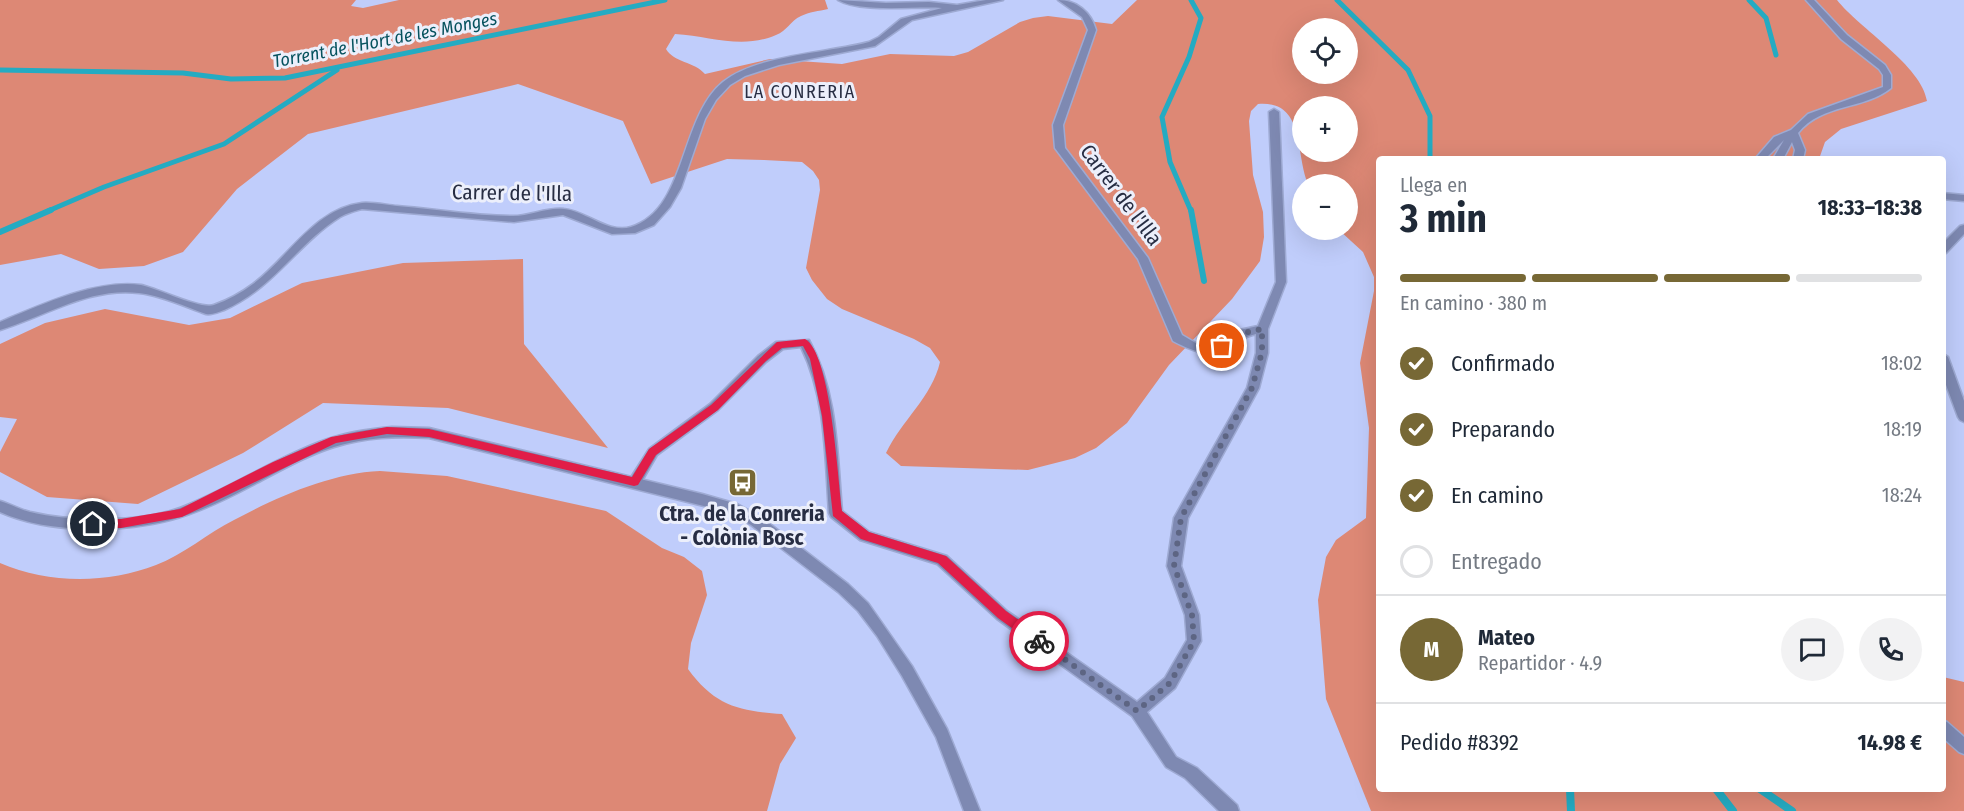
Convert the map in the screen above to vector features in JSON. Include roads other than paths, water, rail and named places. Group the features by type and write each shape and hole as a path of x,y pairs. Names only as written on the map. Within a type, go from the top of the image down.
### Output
{"street":[{"path":"842,0 859,5 947,3 960,8"},
{"name":"Carrer de l'Illa","path":"0,326 66,299 120,288 142,289 210,311 237,300 259,285 321,226 339,213 362,206 514,219 538,217 560,211 580,214 609,231 632,231 652,220 667,207 695,129 716,93 727,83 759,68 874,44 908,19 999,0"},
{"name":"Carrer de l'Illa","path":"1062,0 1083,13 1090,21 1092,30 1058,125 1060,148 1143,258 1177,338 1198,349 1222,346 1239,334 1262,329"},
{"path":"1780,156 1800,122 1811,115 1887,88 1887,75 1882,67 1844,37 1810,0"},
{"path":"1137,711 1170,683 1194,641 1192,615 1174,566 1181,518 1252,388 1261,362 1262,329 1281,282 1274,112"},
{"path":"1763,156 1777,139 1793,132"},
{"path":"1793,132 1800,150 1799,156"},
{"path":"1946,196 1964,198"},
{"path":"1946,247 1964,228"},
{"path":"634,482 653,452 714,408 762,359 780,345 805,343 815,359 827,416 836,513 865,536 942,560 1002,615 1137,711 1172,762 1191,773 1232,811"},
{"path":"1946,368 1964,417"},
{"path":"0,506 24,516 53,522 121,524 149,520 182,513 277,465 334,440 387,430 429,433 732,508 797,551 862,607 907,671 942,734 972,811"},
{"path":"1946,731 1964,747"}],"waterway":[{"name":"Torrent de l'Hort de les Monges","path":"0,70 183,73 231,79 285,78 665,0"},
{"path":"1191,0 1201,18 1189,57 1162,117 1170,162 1191,211"},
{"path":"1337,0 1408,70 1430,116 1430,156"},
{"path":"1749,0 1766,18 1776,55"},
{"path":"48,211 104,187 224,144 337,70"},
{"path":"0,232 51,210"},
{"path":"1191,210 1204,281"},
{"path":"1570,792 1571,811"},
{"path":"1718,792 1733,811"},
{"path":"1764,792 1792,811"}],"place":[{"name":"Ctra. de la Conreria - Colònia Bosc","path":"742,483"}],"district":[{"name":"LA CONRERIA","path":"800,92"}]}
